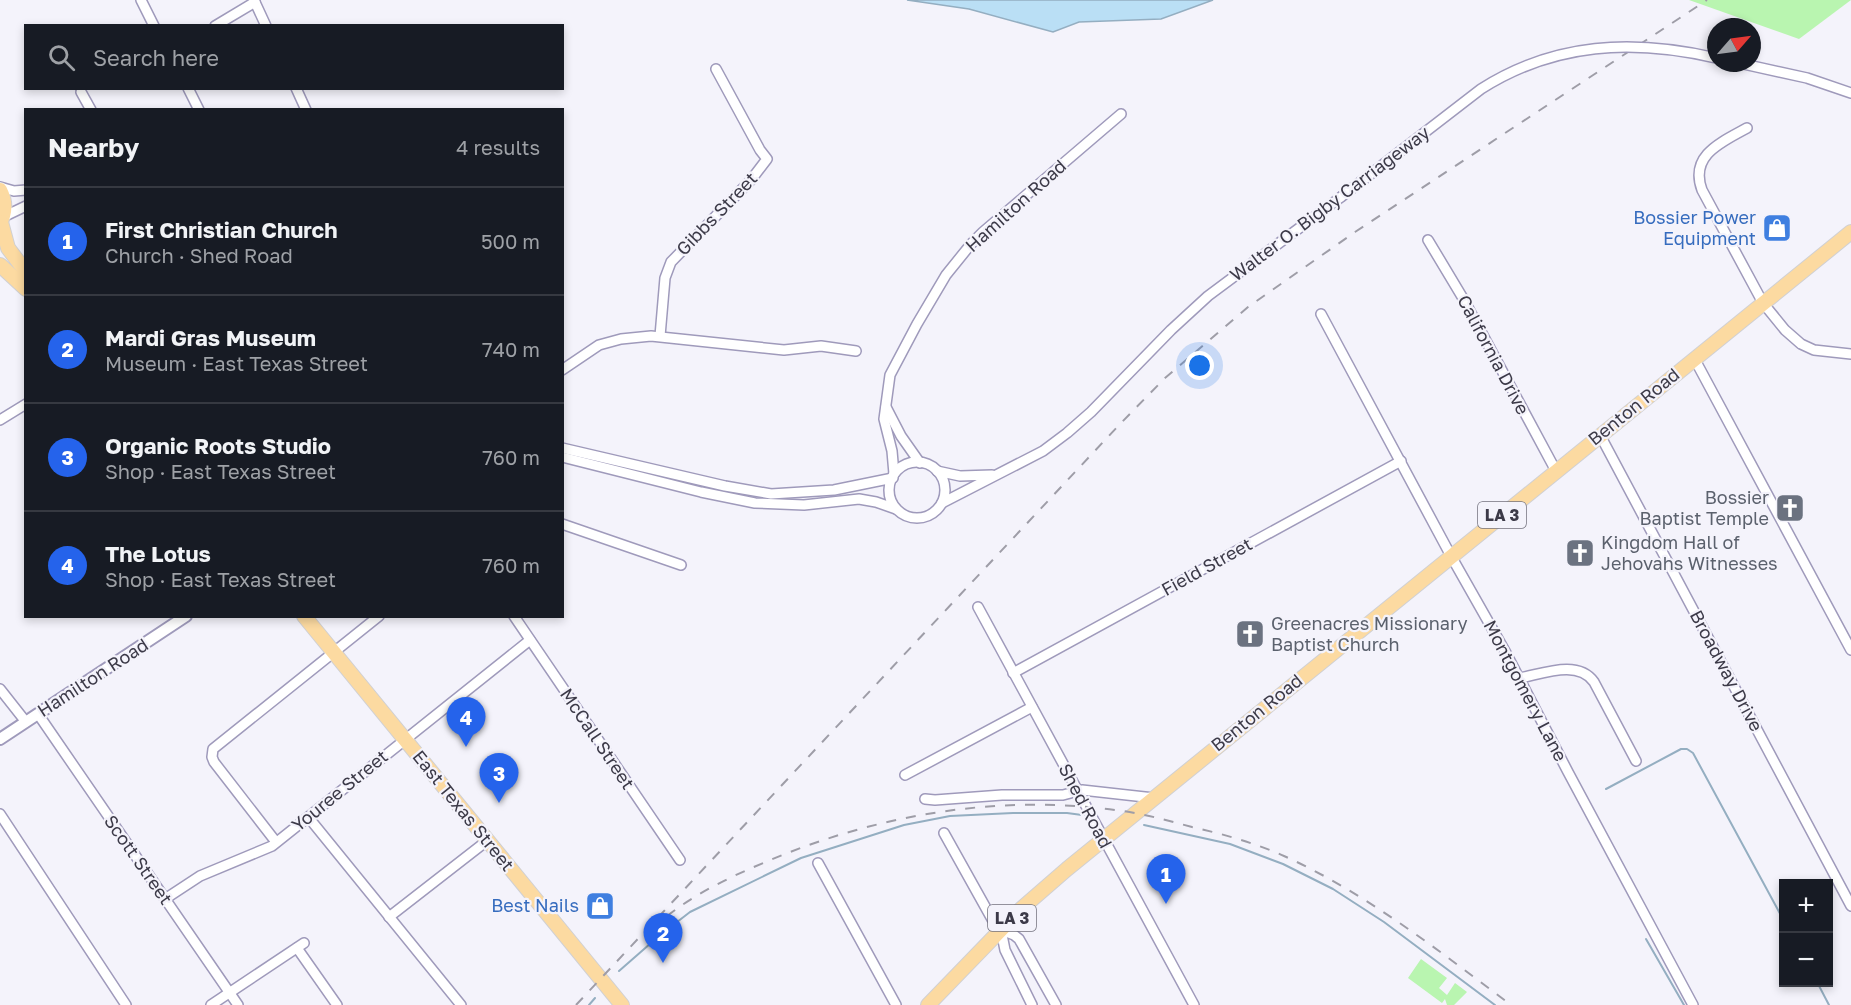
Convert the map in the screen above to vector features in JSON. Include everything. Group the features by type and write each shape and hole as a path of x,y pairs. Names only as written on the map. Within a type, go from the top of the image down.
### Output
{"main road":[{"path":"0,189 4,200 1,221 8,249 24,269"},
{"name":"Benton Road","path":"928,1005 1048,885 1851,232"},
{"path":"0,266 24,287"},
{"name":"East Texas Street","path":"306,618 622,1005"}],"street":[{"path":"141,0 153,24"},
{"path":"218,24 254,1 265,24"},
{"name":"Walter O. Bigby Carriageway","path":"942,503 1043,451 1067,433 1208,296 1498,78 1560,54 1609,46 1651,47 1707,56"},
{"path":"1761,68 1807,78 1851,93"},
{"name":"Gibbs Street","path":"660,336 665,278 671,261 751,180 767,159 716,69"},
{"path":"189,90 198,108"},
{"path":"297,90 305,108"},
{"path":"81,92 90,108"},
{"name":"Hamilton Road","path":"893,476 892,451 884,419 890,375 916,324 946,275 983,232 1121,114"},
{"path":"1747,129 1711,150 1700,166 1699,179 1702,190 1763,303 1785,330 1807,347 1824,352 1851,354"},
{"path":"0,189 24,190"},
{"path":"1,221 24,207"},
{"name":"California Drive","path":"1428,240 1464,300 1556,471"},
{"name":"Montgomery Lane","path":"1321,314 1451,556 1520,678 1693,1005"},
{"path":"564,369 599,345 621,339 660,336 784,350 821,346 856,351"},
{"path":"1694,358 1851,650"},
{"path":"0,420 24,405"},
{"path":"886,407 901,436 920,463"},
{"name":"Broadway Drive","path":"1600,435 1851,906"},
{"path":"564,448 725,486 771,494 834,490 893,476 904,466 920,463 936,470 945,486 942,503 929,516 920,518 903,514 890,494 893,476"},
{"path":"564,458 754,503 804,505 859,499 897,508"},
{"name":"Field Street","path":"1013,673 1401,461"},
{"name":"Walter O. Bigby Carriageway","path":"936,470 960,476 994,475"},
{"path":"564,525 681,565"},
{"name":"Shed Road","path":"978,607 1194,1005"},
{"name":"Hamilton Road","path":"0,739 183,618"},
{"path":"276,842 214,762 212,753 217,746 377,618"},
{"name":"McCall Street","path":"515,618 680,860"},
{"name":"Youree Street","path":"165,899 200,876 261,852 276,842 530,640"},
{"path":"1520,678 1569,669 1585,672 1594,682 1636,761"},
{"path":"0,689 26,722"},
{"path":"905,775 1032,707"},
{"name":"Scott Street","path":"38,714 238,1005"},
{"path":"925,799 1063,795 1093,791 1154,798"},
{"path":"0,814 126,1005"},
{"path":"309,818 461,1005"},
{"path":"944,833 988,913 1001,930 1005,950 1032,1005"},
{"path":"389,917 488,840"},
{"path":"818,863 896,1005"},
{"path":"1001,930 1019,939 1056,1005"},
{"path":"211,1005 300,945 337,1005"}],"green space":[{"path":"1689,0 1851,0 1799,39 1761,26 1761,18 1740,18"},
{"path":"1421,959 1447,978 1439,988 1447,995 1455,983 1467,992 1454,1005 1447,1005 1445,999 1442,1003 1408,978"}],"water":[{"path":"907,0 1213,0 1161,19 1079,22 1053,32 969,9"}],"waterway":[{"path":"1606,789 1681,749 1687,749 1693,753 1779,912"},
{"path":"619,971 690,912 801,858 904,825 950,816 1013,813 1082,815"},
{"path":"1144,825 1230,844 1283,864 1333,889 1384,922 1495,1005"},
{"path":"1646,939 1684,1005"},
{"path":"1820,987 1829,1005"},
{"path":"589,1005 595,998"}],"railway":[{"path":"576,1005 1165,378 1248,307 1355,232 1707,0"},
{"path":"667,916 716,885 768,861 851,831 894,820 982,807 1027,805 1115,810 1154,817 1239,839 1284,856 1373,905 1511,1005"}],"place":[{"name":"Bossier Power Equipment","path":"1777,228"},
{"name":"Bossier Baptist Temple","path":"1790,508"},
{"name":"Kingdom Hall of Jehovahs Witnesses","path":"1580,553"},
{"name":"Greenacres Missionary Baptist Church","path":"1250,634"},
{"name":"The Lotus","path":"466,747"},
{"name":"Organic Roots Studio","path":"499,803"},
{"name":"First Christian Church","path":"1166,904"},
{"name":"Best Nails","path":"600,906"},
{"name":"Mardi Gras Museum","path":"663,963"}]}
